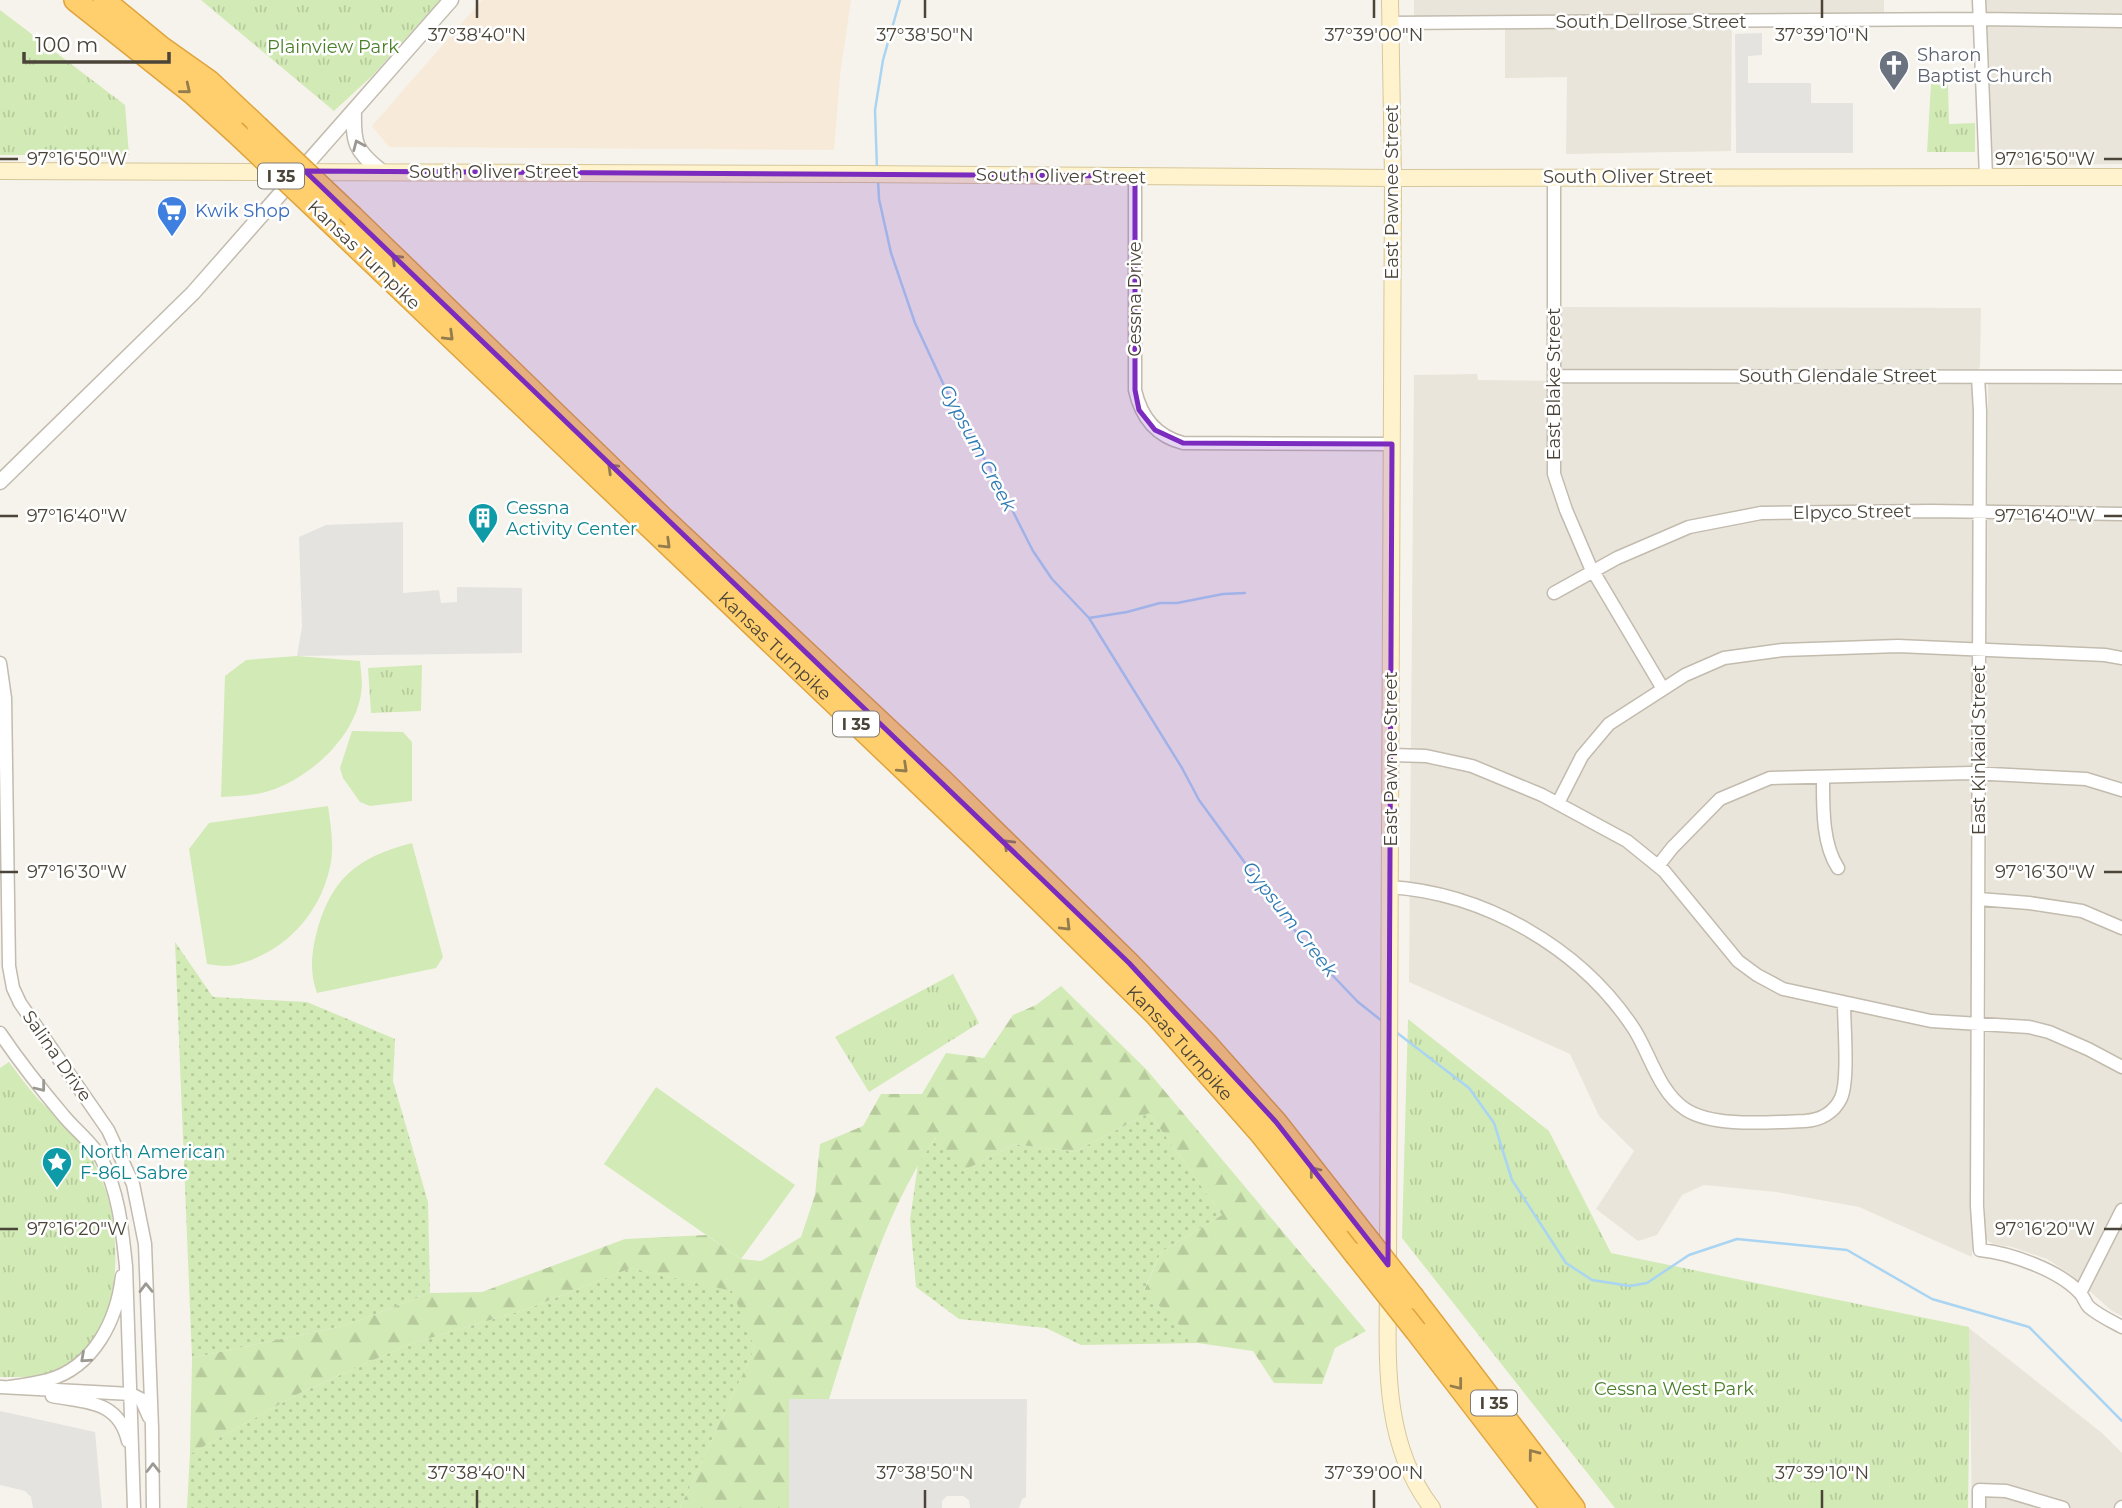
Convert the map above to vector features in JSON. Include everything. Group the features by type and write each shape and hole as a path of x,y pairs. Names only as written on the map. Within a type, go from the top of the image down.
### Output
{"highway":[{"name":"Kansas Turnpike","path":"75,0 192,93 234,131 967,829 1156,1016 1261,1134 1552,1508"},
{"name":"Kansas Turnpike","path":"104,0 161,47 209,81 258,127 672,526 941,779 1129,963 1205,1042 1276,1122 1574,1508"}],"main road":[{"name":"East Pawnee Street","path":"1390,0 1393,178 1389,1381 1396,1432 1401,1448 1416,1485 1432,1508"},
{"name":"South Oliver Street","path":"0,171 1393,178 2122,177"}],"street":[{"path":"0,482 184,302 451,0"},
{"path":"1979,0 1986,177"},
{"name":"South Dellrose Street","path":"1391,23 1979,19 2122,21"},
{"path":"354,110 353,136 357,149 381,171"},
{"name":"Cessna Drive","path":"1135,176 1135,390 1139,410 1162,435 1183,443 1392,444"},
{"name":"East Blake Street","path":"1554,178 1554,474 1566,510 1594,572 1663,689"},
{"name":"South Glendale Street","path":"1554,376 2122,377"},
{"name":"East Kinkaid Street","path":"1978,377 1980,774 1977,1206 1980,1250 2004,1252 2033,1264 2080,1293"},
{"name":"Elpyco Street","path":"1554,593 1617,558 1689,527 1760,513 2122,514"},
{"path":"1558,803 1582,756 1609,724 1685,675 1724,658 1783,650 1898,646 2122,658"},
{"name":"Salina Drive","path":"0,663 5,698 7,941 13,988 20,1003 108,1130 133,1184 145,1244 153,1508"},
{"path":"1391,755 1426,756 1472,766 1558,803 1627,841 1658,866 1738,961 1783,989 1931,1021 2029,1027 2049,1032 2122,1067"},
{"path":"1658,866 1720,799 1770,778 1980,774 2087,779 2122,790"},
{"path":"1823,777 1823,802 1830,857 1838,868"},
{"path":"1389,887 1420,889 1466,901 1544,941 1583,968 1605,989 1623,1012 1644,1045 1670,1096 1685,1109 1718,1121 1819,1120 1832,1110 1841,1098 1844,1082 1844,1003"},
{"path":"1979,899 2082,911 2122,928"},
{"name":"Salina Drive","path":"0,1033 63,1115 101,1159 113,1188 125,1251 134,1508"},
{"path":"2122,1210 2080,1293 2088,1306 2122,1327"},
{"path":"5,1387 48,1380 87,1357 97,1345 115,1310 125,1251"},
{"name":"Salina Drive","path":"131,1394 138,1386 149,1356"},
{"path":"5,1387 131,1394 141,1399 152,1428"},
{"name":"Salina Drive","path":"5,1387 97,1405 112,1412 124,1426 133,1462"},
{"path":"1979,1508 1979,1490 2006,1491 2063,1508"}],"highlighted area":[{"path":"305,171 1135,176 1135,390 1139,410 1155,430 1183,443 1392,444 1388,1265 1276,1122 1129,963"}],"shaded area":[{"path":"482,0 851,0 840,75 834,150 389,147 372,126"},
{"path":"1414,0 1884,0 1884,13 1732,14 1731,151 1566,154 1567,77 1505,78 1505,16 1414,16"},
{"path":"1986,0 2122,0 2122,164 1999,165 1993,159 1990,150"},
{"path":"1762,33 1762,55 1748,56 1748,83 1811,83 1811,103 1853,103 1853,153 1736,153 1735,34"},
{"path":"1561,307 1981,308 1980,366 1973,384 1972,1257 1859,1207 1776,1192 1704,1185 1682,1195 1657,1235 1638,1241 1596,1209 1634,1151 1599,1116 1570,1054 1409,982 1414,375 1477,374 1478,380 1561,381"},
{"path":"2122,380 2122,1316 2047,1259 1994,1244 1985,1236 1988,385 1990,381"},
{"path":"403,522 403,593 439,590 441,603 457,602 457,587 522,588 522,653 297,656 302,627 299,537 326,525"},
{"path":"1969,1328 2102,1433 2122,1453 2122,1508 1972,1508"},
{"path":"789,1399 1027,1399 1026,1497 1022,1499 1019,1508 970,1508 969,1500 963,1496 947,1496 942,1501 942,1508 789,1508"},
{"path":"0,1411 95,1432 102,1508 33,1508 31,1497 25,1491 0,1485"}],"green space":[{"name":"Plainview Park","path":"201,0 440,0 373,75 334,111"},
{"path":"0,10 125,105 129,155 0,155"},
{"path":"1931,84 1948,84 1949,124 1975,123 1975,152 1927,152"},
{"path":"297,656 360,661 361,694 349,726 328,754 300,777 263,793 221,797 225,676 246,660"},
{"path":"422,665 421,711 371,713 368,668"},
{"path":"352,731 403,732 412,742 412,801 370,806 360,802 343,778 340,768"},
{"path":"328,806 332,839 331,863 324,888 306,918 282,943 267,953 231,966 207,964 189,849 209,823"},
{"path":"412,843 443,957 436,968 317,993 312,957 314,942 329,899 338,885 361,863"},
{"path":"175,942 213,997 307,1002 395,1039 393,1081 428,1202 430,1293 347,1325 192,1358"},
{"path":"953,974 979,1023 869,1092 835,1037"},
{"path":"1061,986 1147,1070 1366,1331 1335,1348 1322,1384 1274,1383 1253,1351 1198,1343 1144,1291 1161,1252 1222,1215 1149,1113 1074,1152 1015,1144 963,1171 936,1137 917,1166 886,1230 861,1297 829,1399 789,1399 789,1508 680,1508 755,1348 732,1291 631,1268 527,1309 407,1345 300,1393 190,1454 192,1358 347,1325 430,1293 482,1292 625,1239 706,1235 741,1259 761,1261 801,1237 815,1195 820,1144 863,1126 881,1094 922,1094 946,1053 984,1058 1013,1015 1036,1005"},
{"name":"Cessna West Park","path":"1408,1019 1549,1131 1611,1253 1969,1327 1968,1508 1615,1508 1402,1238"},
{"path":"9,1062 39,1100 76,1133 85,1145 105,1189 114,1228 114,1279 110,1304 102,1327 89,1348 72,1364 48,1374 30,1377 0,1377 0,1068"},
{"path":"656,1087 795,1185 741,1259 604,1164"},
{"path":"1149,1113 1222,1215 1161,1252 1144,1290 1198,1343 1081,1345 1046,1328 959,1319 916,1287 910,1220 918,1164 937,1136 963,1171 1015,1144 1074,1152"},
{"path":"631,1268 733,1291 755,1348 680,1508 187,1508 190,1454 300,1393 407,1345 527,1309"}],"waterway":[{"name":"Gypsum Creek","path":"877,169 875,110 883,60 900,0"},
{"name":"Gypsum Creek","path":"878,180 879,199 891,253 915,323 954,407 997,480 1033,551 1052,579 1089,618 1199,800 1256,878 1314,956 1358,1002 1382,1021"},
{"path":"1089,618 1160,603 1245,593"},
{"name":"Gypsum Creek","path":"1396,1032 1469,1088 1494,1123 1512,1180 1566,1263 1592,1280 1630,1286 1647,1283 1689,1255 1737,1239 1847,1250 1932,1299 2029,1327 2122,1421"}],"place":[{"name":"Sharon Baptist Church","path":"1894,92"},
{"name":"Kwik Shop","path":"172,238"},
{"name":"Cessna Activity Center","path":"483,545"},
{"name":"North American F-86L Sabre","path":"57,1189"}]}
